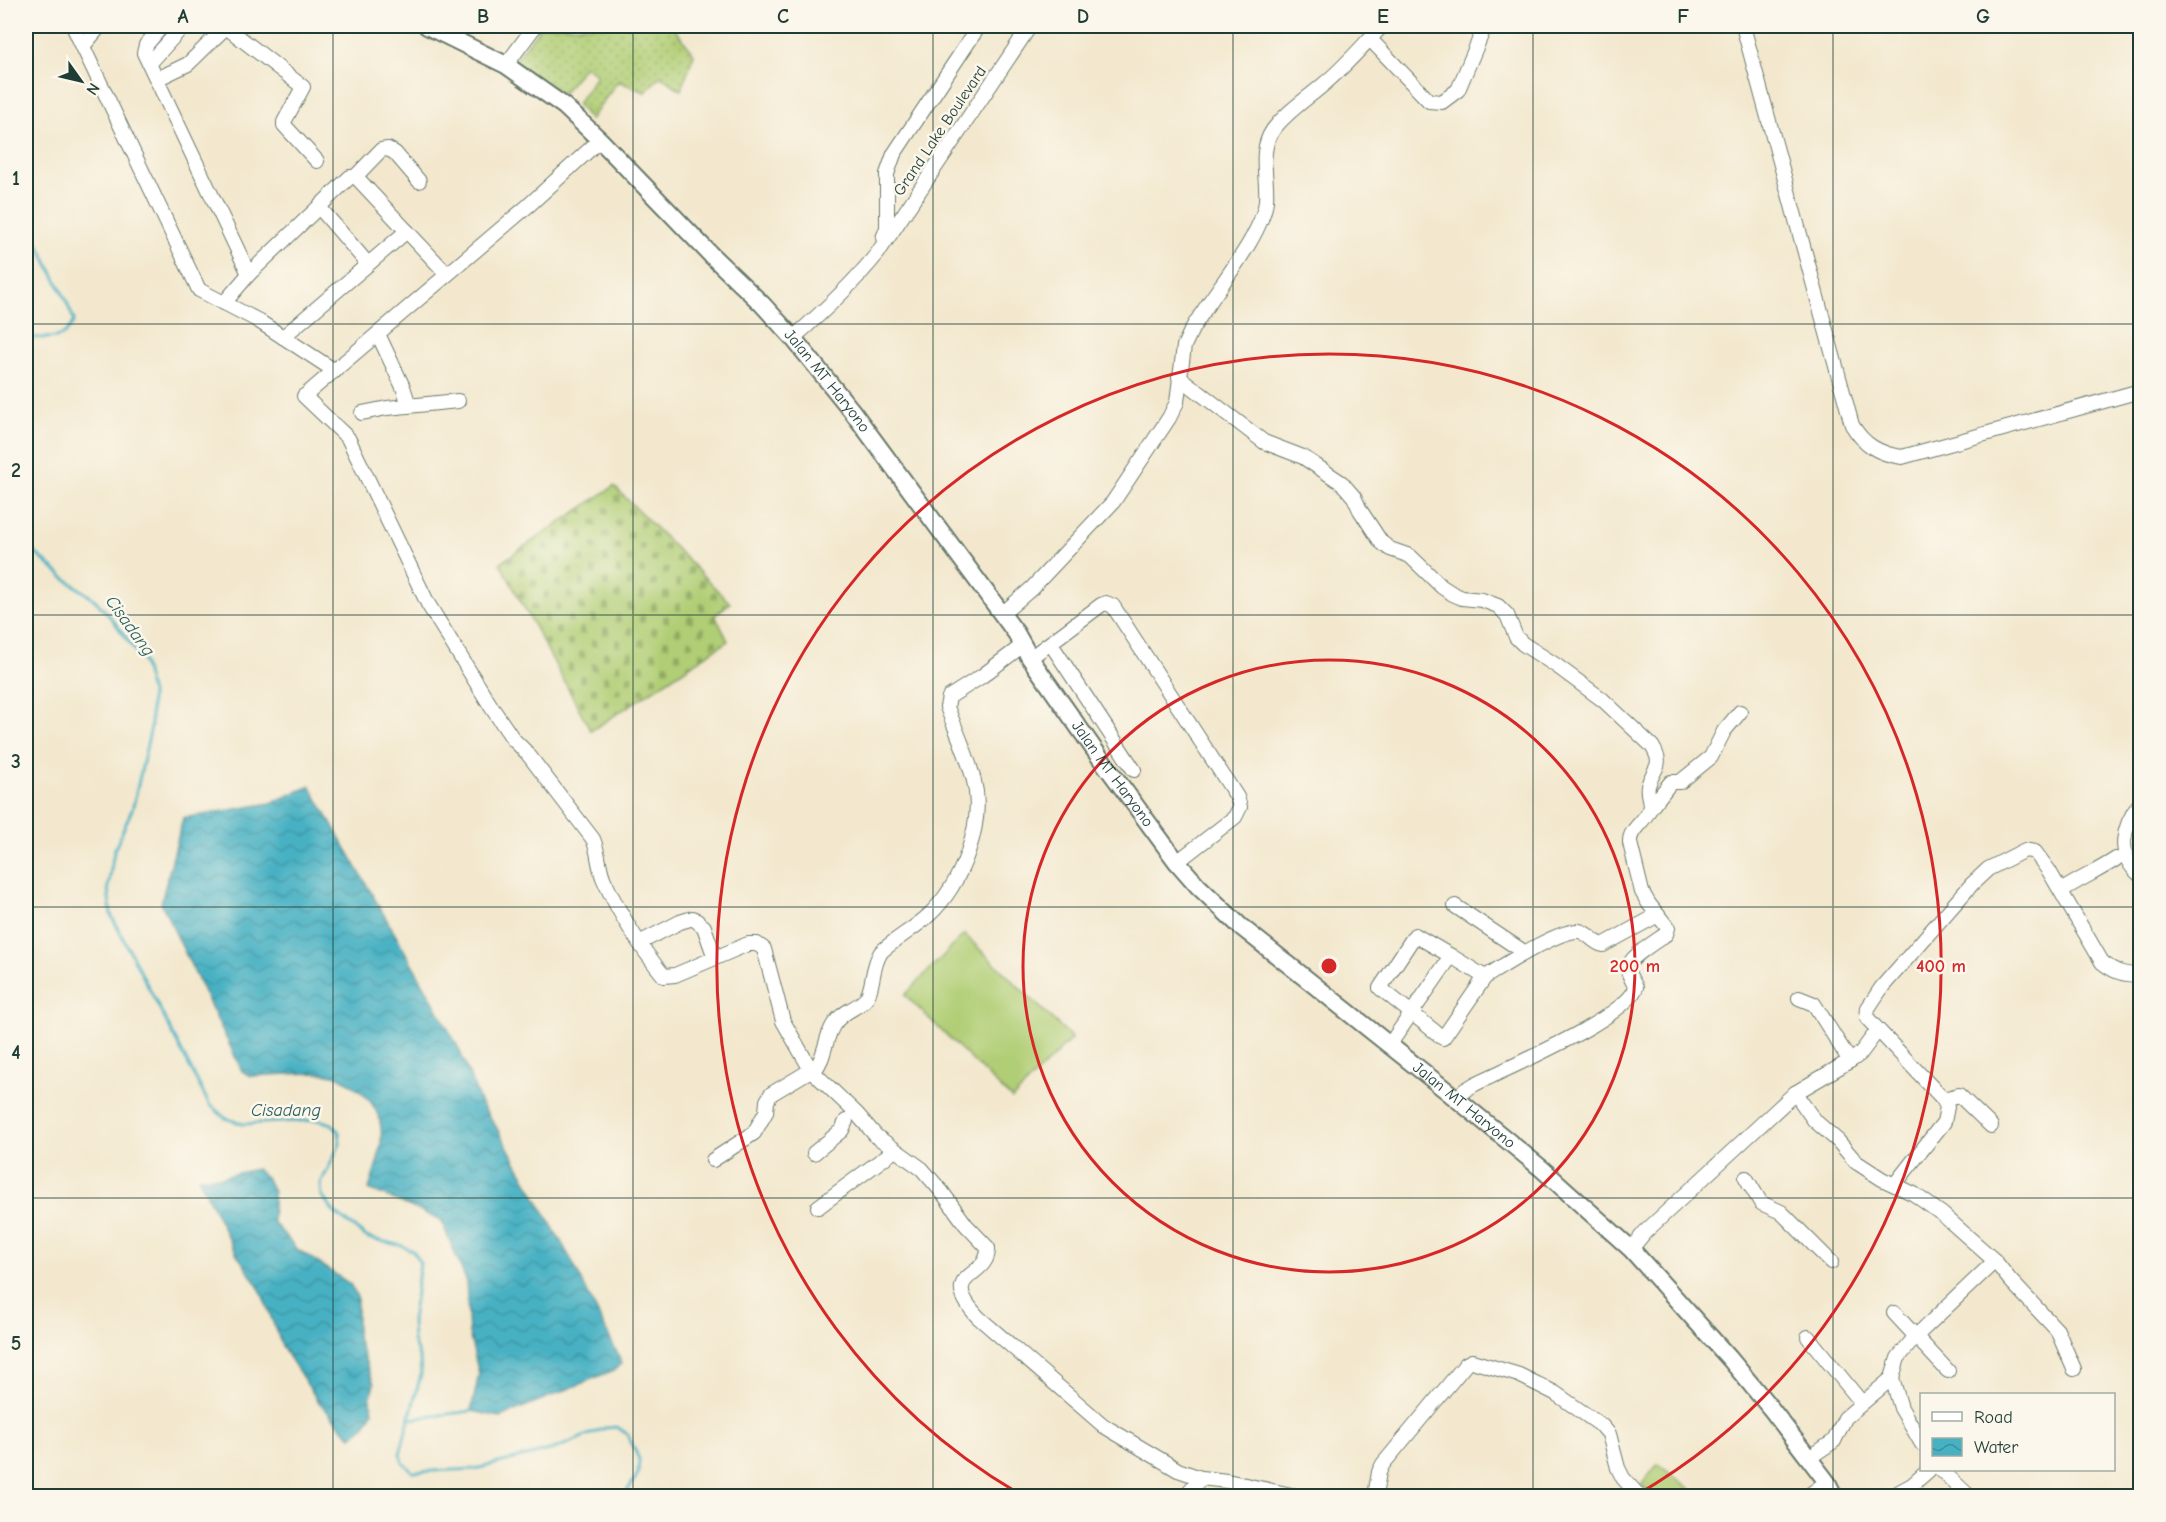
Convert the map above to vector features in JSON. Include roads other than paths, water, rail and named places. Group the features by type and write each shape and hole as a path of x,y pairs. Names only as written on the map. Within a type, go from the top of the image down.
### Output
{"main road":[{"name":"Jalan MT Haryono","path":"433,27 506,65 564,106 600,140 711,256 762,304 793,338 852,411 1002,614 1177,862 1198,886 1240,926 1390,1044 1542,1169 1631,1249 1730,1359 1809,1458 1830,1489"}],"street":[{"path":"73,26 199,290 249,315 335,371"},
{"path":"84,45 100,26"},
{"path":"162,26 144,53 249,274"},
{"path":"150,63 183,26"},
{"path":"157,79 188,64 226,26 303,87 284,125 317,161"},
{"path":"506,65 535,26"},
{"name":"Grand Lake Boulevard","path":"877,254 886,228 887,174 894,154 979,26"},
{"name":"Grand Lake Boulevard","path":"793,338 860,275 877,254 1030,26"},
{"path":"1002,614 1032,588 1113,502 1169,418 1176,402 1184,346 1191,330 1262,219 1266,201 1264,152 1273,130 1289,112 1325,84 1376,30 1429,101 1442,102 1458,90 1485,26"},
{"path":"1743,26 1852,425 1866,444 1887,455 1902,457 2140,391"},
{"path":"600,140 306,395 348,438 428,604 513,739 527,753 593,839 599,855 603,878 652,960 666,977 748,944 757,944 764,949 783,1022 812,1071 847,1115 922,1169 942,1191 966,1225 988,1248 986,1257 963,1282 961,1288 968,1306 978,1317 1104,1426 1178,1470 1201,1478 1227,1481 1296,1497"},
{"path":"224,303 249,274 350,177 355,177 381,150 388,149 395,153 419,182"},
{"path":"355,177 447,274"},
{"path":"319,207 368,264"},
{"path":"283,337 407,231"},
{"path":"378,334 409,405"},
{"path":"1179,377 1264,442 1303,458 1342,483 1354,497 1381,542 1390,549 1410,556 1442,587 1453,594 1498,606 1507,615 1516,637 1523,644 1603,700 1652,746 1657,756 1658,766 1648,787 1649,810"},
{"path":"362,413 409,405 458,401"},
{"path":"713,1160 754,1133 766,1112 767,1101 771,1094 820,1064 825,1053 827,1037 834,1023 844,1012 864,1001 868,996 876,960 881,952 929,915 944,898 968,855 975,823 975,782 947,707 949,697 1027,652 1051,644 1106,603 1113,606 1237,797 1240,807 1235,817 1177,862"},
{"path":"1051,644 1134,770"},
{"path":"1456,1100 1474,1084 1587,1028 1630,998 1636,987 1628,971 1630,961 1666,934 1668,928 1642,892 1630,836 1671,782 1680,782 1711,757 1724,730 1740,712"},
{"path":"2140,802 2122,839 2129,861 2140,875"},
{"path":"1895,1184 1944,1122 1947,1107 1943,1099 1867,1018 1868,1008 1882,987 1972,884 1988,869 2025,850 2035,852 2061,891 2102,962 2113,971 2127,975 2140,975"},
{"path":"2061,891 2089,877 2116,859"},
{"path":"1455,906 1524,952"},
{"path":"1485,977 1417,935 1413,936 1380,988 1440,1037 1445,1037 1485,977 1524,952 1568,932 1578,931 1603,945 1658,915"},
{"path":"641,942 680,922 693,918 704,927 715,958"},
{"path":"1390,1044 1451,956"},
{"path":"1799,998 1814,1004 1850,1061"},
{"path":"1631,1249 1645,1232 1795,1093 1860,1054 1878,1030"},
{"path":"1795,1093 1814,1120 1856,1162 1882,1179 1914,1194 1942,1214 1995,1261 2057,1330 2074,1369"},
{"path":"1943,1099 1959,1095 1991,1126"},
{"path":"814,1152 842,1130 847,1115"},
{"path":"818,1208 895,1150"},
{"path":"1746,1178 1761,1203 1781,1212 1831,1262"},
{"path":"1920,1441 1901,1408 1892,1378 1898,1358 1915,1337 1995,1261"},
{"path":"1894,1312 1948,1371"},
{"path":"1808,1337 1862,1403"},
{"path":"1375,1497 1379,1472 1383,1464 1466,1364 1472,1361 1519,1375 1555,1394 1602,1426 1609,1434 1623,1478 1639,1497"},
{"path":"1809,1458 1834,1442 1843,1421 1892,1378"},
{"path":"1892,1497 1912,1485 1928,1471"},
{"path":"1942,1471 1969,1497"},
{"path":"1185,1497 1201,1478"},
{"path":"1808,1497 1830,1489"}],"water":[{"path":"310,786 459,1049 481,1104 572,1261 622,1363 614,1370 500,1417 471,1411 479,1374 469,1333 466,1280 441,1220 369,1189 377,1162 381,1135 376,1111 369,1100 344,1080 332,1075 311,1073 250,1076 242,1071 161,903 183,818 271,803"},
{"path":"256,1169 266,1177 273,1192 273,1222 296,1248 350,1284 357,1297 357,1338 374,1384 370,1398 373,1412 364,1427 351,1437 318,1401 282,1346 261,1291 233,1248 198,1177 221,1177"}],"waterway":[{"name":"Cisadang","path":"26,220 74,320 70,328 60,336 26,338"},
{"name":"Cisadang","path":"26,545 63,577 95,600 143,661 151,693 151,727 133,807 114,851 108,888 111,915 209,1104 225,1118 243,1124 319,1120 332,1124 339,1132 340,1144 321,1183 322,1196 334,1212 368,1238 403,1246 414,1252 420,1263 412,1321 413,1341 420,1359 421,1374 400,1454 403,1463 413,1472 475,1469 554,1449 605,1428 617,1427 627,1434 639,1459 638,1474 624,1496"},
{"path":"410,1419 471,1411"}]}
